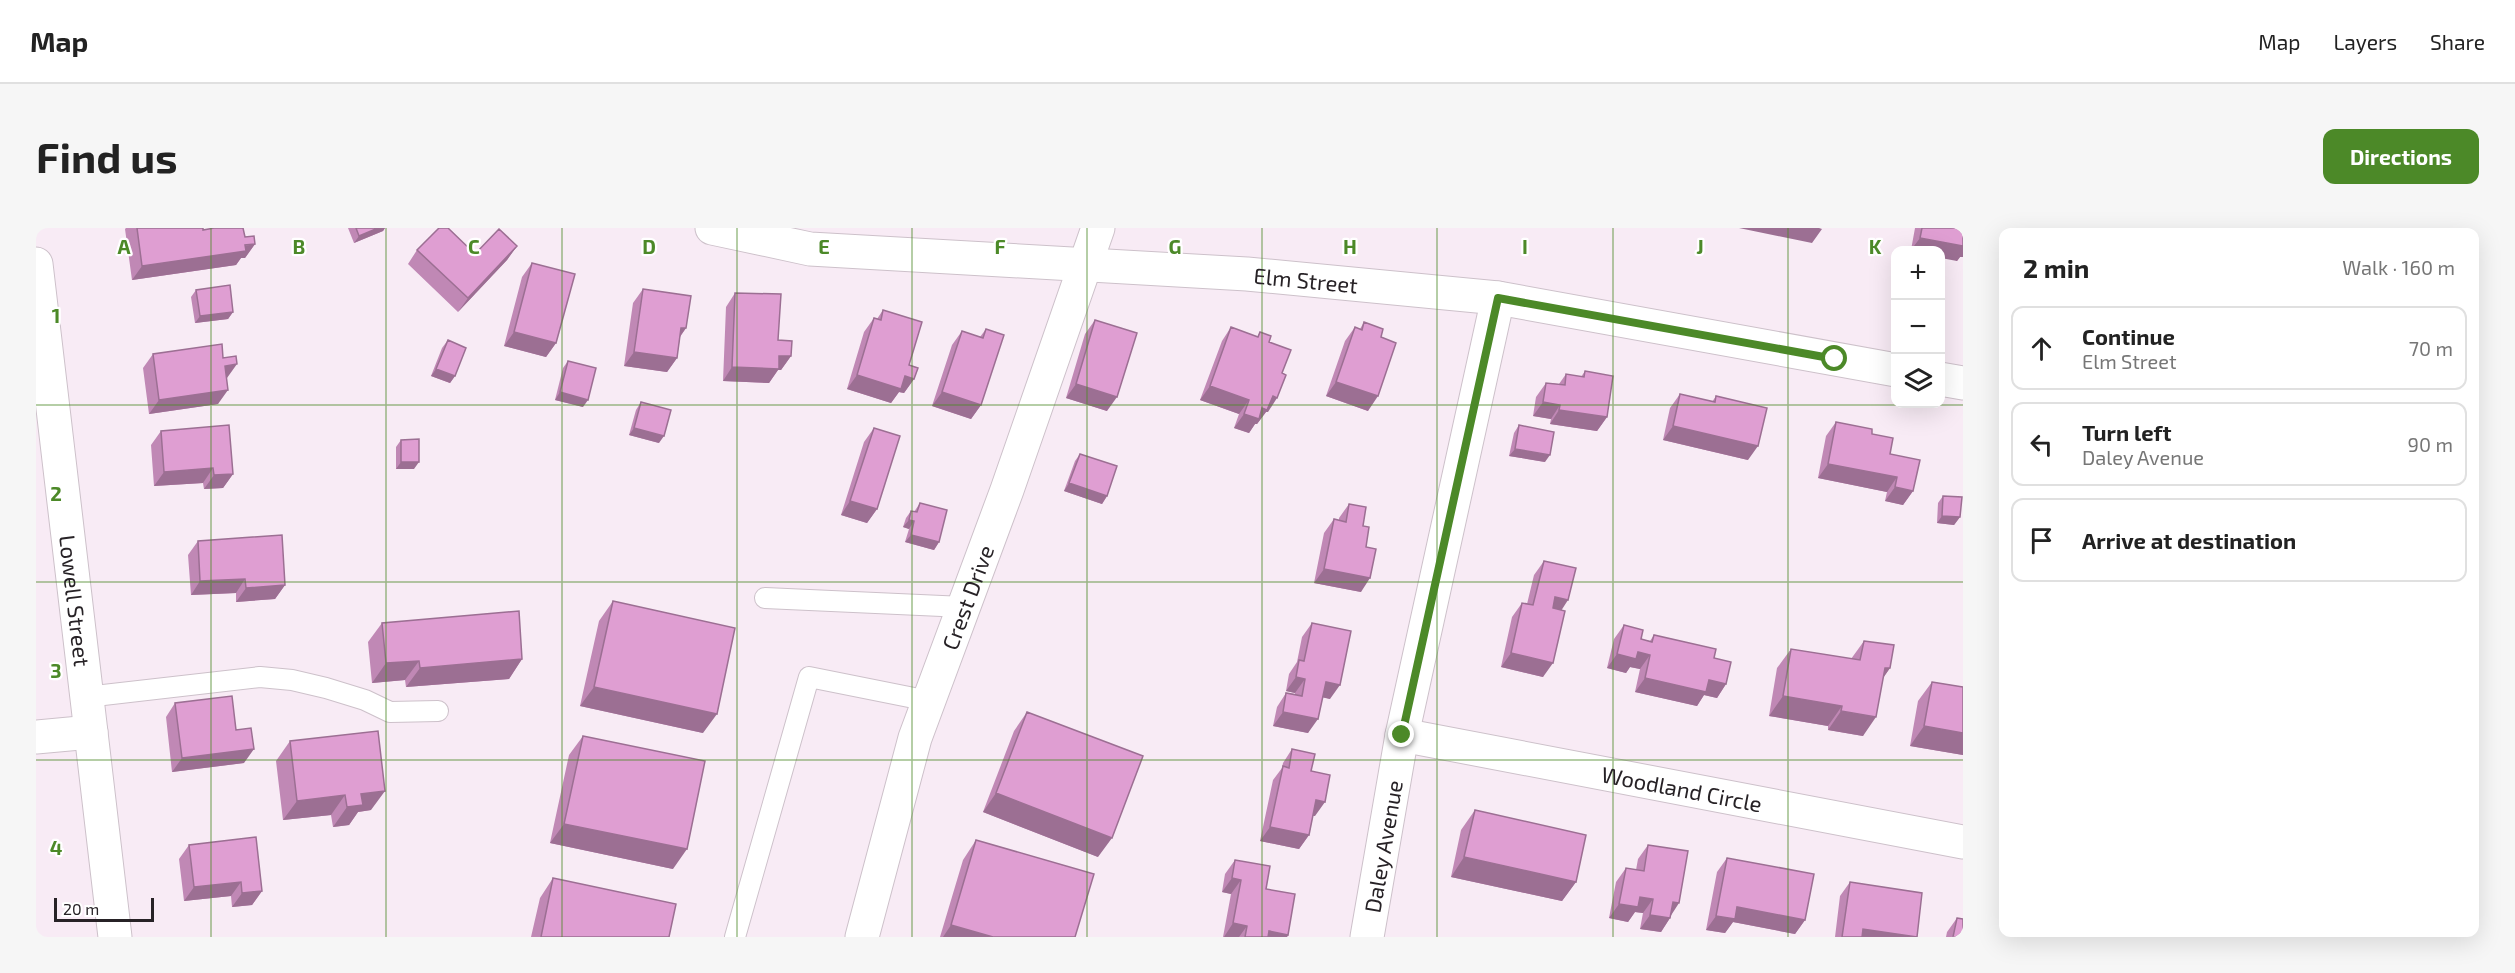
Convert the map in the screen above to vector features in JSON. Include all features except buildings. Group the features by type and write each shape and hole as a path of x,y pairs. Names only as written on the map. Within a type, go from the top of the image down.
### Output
{"street":[{"name":"Elm Street","path":"712,228 810,249 1247,274 1498,298 1891,369"},
{"name":"Crest Drive","path":"862,937 915,738 964,607 1098,228"},
{"name":"Lowell Street","path":"36,264 42,368 87,696 115,937"},
{"name":"Daley Avenue","path":"1367,937 1402,735 1498,298"},
{"path":"1945,380 1963,383"},
{"path":"36,737 91,732"},
{"name":"Woodland Circle","path":"1402,735 1963,842"}],"lane":[{"path":"765,598 964,607"},
{"path":"87,696 260,677 292,680 326,688 364,700 390,712 438,711"},
{"path":"735,937 809,677 928,701"}],"route":[{"path":"1402,735 1498,298 1835,359"}]}
